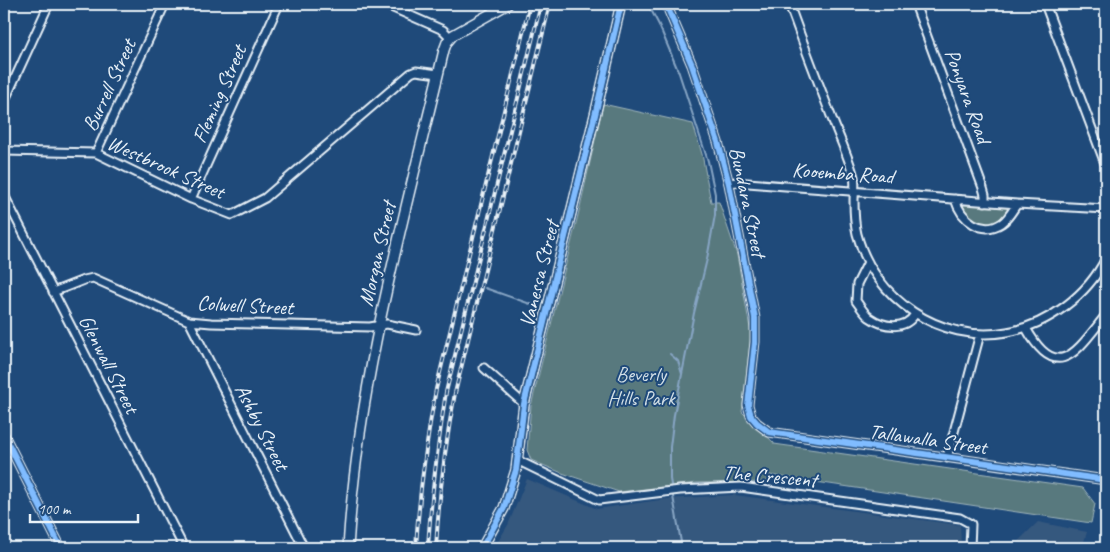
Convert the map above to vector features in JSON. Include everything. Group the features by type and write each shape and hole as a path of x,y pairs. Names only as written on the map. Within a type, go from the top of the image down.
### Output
{"street":[{"path":"4,102 49,4"},
{"name":"Burrell Street","path":"96,153 165,4"},
{"name":"Fleming Street","path":"191,199 279,4"},
{"path":"384,4 443,30 450,37 508,4"},
{"name":"Vanessa Street","path":"482,548 504,508 512,488 519,461 524,404 621,4"},
{"name":"Bundara Street","path":"666,4 692,65 718,142 729,184 755,318 755,342 748,405 750,416"},
{"path":"789,4 854,178 854,220 857,234 868,262 887,289 916,314 931,322 949,328 980,334 1026,328 1075,298 1103,273 1106,258"},
{"name":"Ponyara Road","path":"915,4 983,188 985,202"},
{"path":"1045,4 1106,166"},
{"name":"Morgan Street","path":"348,548 357,442 378,325 444,50 450,37"},
{"name":"Westbrook Street","path":"6,152 96,153 191,199 232,215 265,198 411,73 423,71 438,74"},
{"name":"Kooemba Road","path":"729,184 735,182 985,202 1106,209"},
{"name":"Glenwall Street","path":"4,195 184,548"},
{"path":"955,199 958,208 966,219 979,227 990,228 1004,222 1017,204"},
{"path":"868,262 857,284 856,300 868,316 884,326 902,325 912,320 916,314"},
{"name":"Colwell Street","path":"53,292 93,278 189,321 211,324 370,327 387,324 416,330"},
{"path":"1026,328 1041,350 1057,358 1068,357 1078,349 1106,315"},
{"name":"Ashby Street","path":"189,321 304,548"},
{"path":"947,458 980,334"},
{"path":"484,368 524,404"},
{"name":"Tallawalla Street","path":"750,416 757,424 769,432 1106,480"},
{"path":"4,435 61,548"},
{"name":"The Crescent","path":"519,461 599,500 662,492 741,487 960,518 971,524 970,548"}],"shaded area":[{"path":"527,479 597,509 667,499 734,495 960,525 961,548 494,548 508,525"},
{"path":"1038,522 1087,532 1082,548 1011,548"}],"green space":[{"name":"Beverly Hills Park","path":"603,104 693,124 702,154 711,202 719,202 737,255 751,334 742,412 774,444 1083,488 1095,504 1091,523 769,475 768,482 697,483 619,492 562,473 531,460 527,450 531,406 580,207"},
{"path":"962,204 1008,207 998,221 984,224 971,218"}],"waterway":[{"path":"648,4 679,73 708,161 715,194 715,215 674,415 670,447 670,479 682,548"},
{"path":"485,288 536,306"},
{"path":"670,354 678,361 682,374"}],"railway":[{"path":"416,548 423,468 436,389 530,4"},
{"path":"428,548 435,470 446,392 541,4"},
{"path":"436,548 443,471 455,393 550,4"}],"cycle path":[{"path":"482,548 504,508 516,470 524,404 621,4"},
{"path":"666,4 692,65 718,142 729,184 755,318 755,342 748,405 751,416 757,423 769,432 1106,480"},
{"path":"4,435 61,548"}]}
